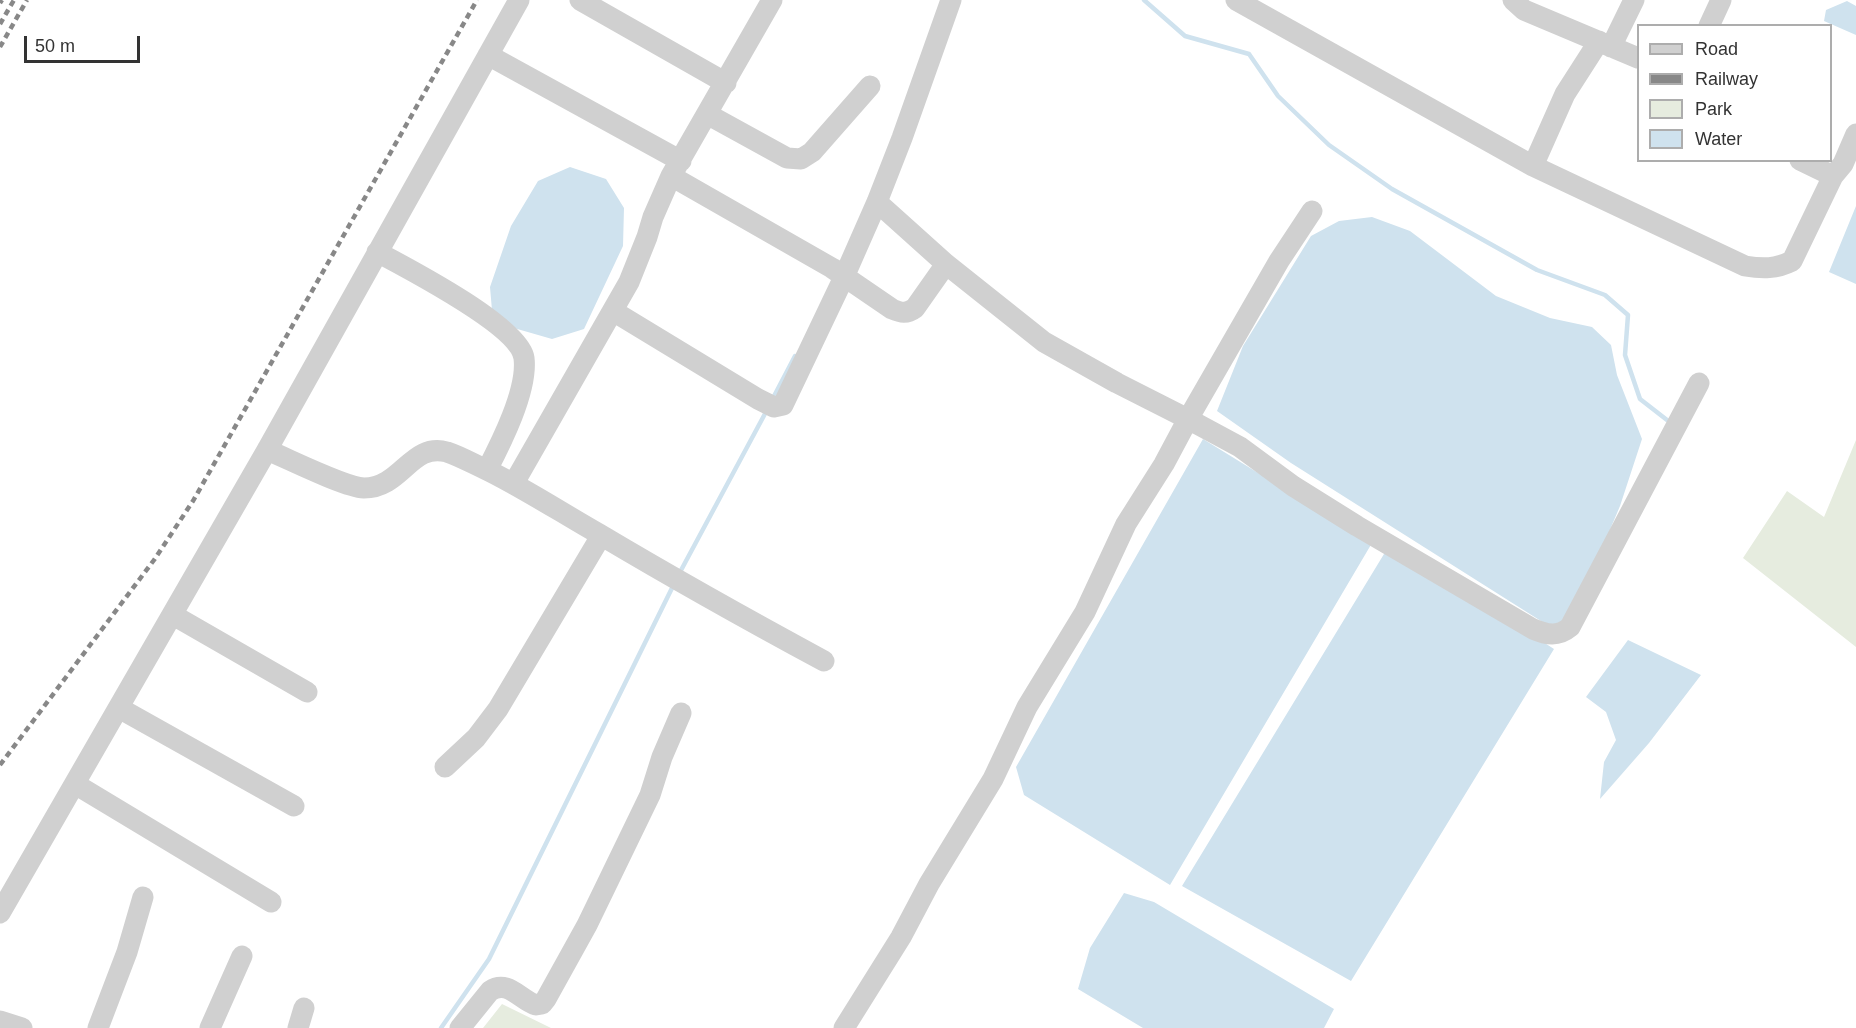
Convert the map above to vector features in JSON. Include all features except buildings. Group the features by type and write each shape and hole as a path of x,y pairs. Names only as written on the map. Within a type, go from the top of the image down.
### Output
{"street":[{"path":"0,913 267,450 519,0"},
{"path":"579,0 726,82"},
{"path":"514,483 613,311 639,259 653,217 676,168 772,0"},
{"path":"613,311 769,405 781,406 786,400 839,273 877,202 951,0"},
{"path":"1236,0 1533,166 1745,266 1762,269 1779,267 1792,261 1833,176 1843,164 1856,135"},
{"path":"1512,0 1524,10 1637,58"},
{"path":"1533,166 1565,94 1605,44 1634,0"},
{"path":"1710,24 1721,0"},
{"path":"488,56 676,168 892,309 908,313 915,308 946,264"},
{"path":"707,114 787,158 801,159 812,152 870,86"},
{"path":"1804,162 1833,176"},
{"path":"877,202 946,264 1044,342 1240,447 1293,486 1357,526 1533,629 1553,635 1564,632 1570,627 1699,383"},
{"path":"844,1028 901,937 929,884 993,779 1027,707 1085,612 1126,524 1164,464 1279,261 1312,211"},
{"path":"377,252 453,294 513,338 524,356 524,376 518,400 487,470"},
{"path":"267,450 345,483 363,488 380,486 391,480 420,455 433,450 463,458 514,483 601,536 824,661"},
{"path":"445,767 476,738 498,709 601,536"},
{"path":"173,615 307,692"},
{"path":"119,708 294,806"},
{"path":"460,1028 495,987 509,988 536,1005 542,1004 546,999 587,925 650,795 662,757 681,713"},
{"path":"75,784 271,902"},
{"path":"98,1028 127,952 143,897"},
{"path":"210,1028 242,956"},
{"path":"0,1021 22,1028"}],"green space":[{"path":"1856,440 1856,647 1743,558 1787,491 1824,517"},
{"path":"502,1004 551,1028 483,1028"}],"water":[{"path":"1847,1 1856,6 1856,35 1824,21 1826,10"},
{"path":"570,167 606,179 624,208 623,246 584,329 552,339 493,322 490,287 511,226 538,181"},
{"path":"1856,206 1856,284 1829,272"},
{"path":"1372,217 1410,231 1496,296 1550,318 1592,327 1611,345 1617,375 1642,439 1620,506 1572,619 1552,628 1291,463 1217,411 1243,346 1311,236 1339,221"},
{"path":"1203,439 1372,543 1170,885 1024,795 1016,767"},
{"path":"1404,552 1554,649 1351,981 1182,886 1384,554"},
{"path":"1628,640 1701,675 1649,743 1600,799 1604,762 1616,740 1606,712 1586,697"},
{"path":"1124,893 1154,902 1334,1009 1324,1028 1143,1028 1078,989 1090,948"}],"waterway":[{"path":"1144,0 1185,36 1249,54 1278,96 1329,145 1392,189 1537,270 1605,295 1628,315 1625,355 1640,399 1667,420"},
{"path":"772,400 795,356"},
{"path":"679,574 767,410"},
{"path":"441,1028 489,959 674,584"}],"railway":[{"path":"0,24 14,0"},
{"path":"0,47 27,0"},
{"path":"0,765 154,560 193,501 477,0"}]}
